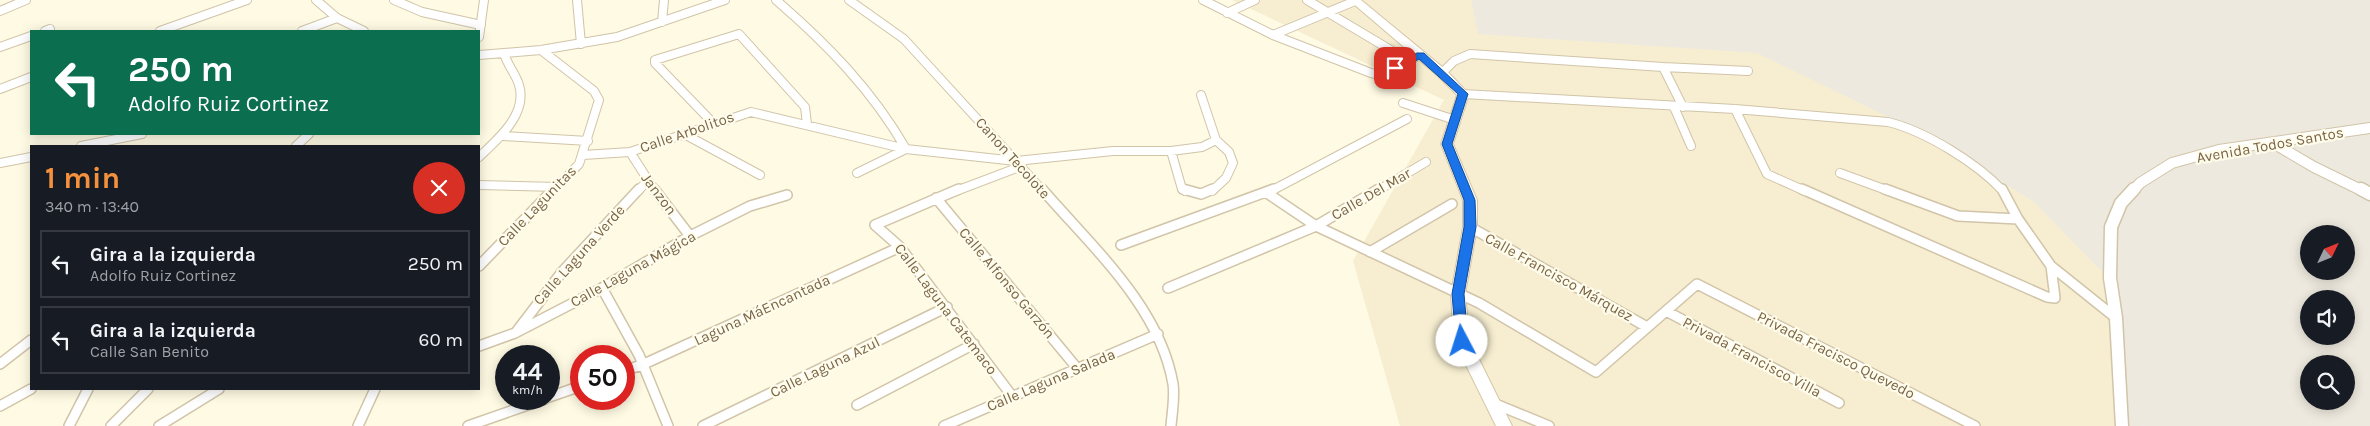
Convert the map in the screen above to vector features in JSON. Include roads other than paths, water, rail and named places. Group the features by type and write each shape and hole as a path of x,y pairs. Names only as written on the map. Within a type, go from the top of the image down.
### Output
{"main road":[{"path":"1354,0 1442,73 1463,94 1447,144 1470,200 1470,227 1458,294 1462,341 1504,426"}],"street":[{"path":"0,11 26,0"},
{"path":"163,30 236,2 247,0"},
{"path":"316,0 337,18 362,30"},
{"path":"394,0 422,12 481,25"},
{"path":"480,31 484,0"},
{"path":"576,0 581,44"},
{"path":"662,22 664,0"},
{"path":"480,55 541,50 616,37 725,0"},
{"path":"776,0 821,38 893,123 906,149 858,173"},
{"name":"Canon Tecolote","path":"849,0 904,39 1019,164 1137,299 1158,334 1173,385 1171,426"},
{"path":"1203,0 1274,36 1380,75 1420,55"},
{"path":"1227,13 1255,0"},
{"path":"1307,0 1410,61"},
{"path":"1274,36 1354,0"},
{"path":"305,30 337,18"},
{"path":"714,124 655,63 655,60 740,34 805,107 807,124"},
{"path":"0,47 30,36"},
{"name":"Calle Lagunitas","path":"480,265 579,164 588,141 599,100 594,91 541,50"},
{"path":"480,156 503,136 521,103 520,84 507,66 504,53"},
{"path":"1442,73 1454,61 1470,54 1748,71"},
{"path":"1663,67 1679,107 1691,146"},
{"path":"0,88 30,77"},
{"path":"1463,94 1735,109 1888,122 1909,127 1929,136 1990,178 2003,190 2018,219 2051,266 2116,318"},
{"path":"1171,151 1182,190 1190,194 1203,195 1218,186 1232,170 1234,161 1230,153 1216,140 1201,95"},
{"path":"1403,104 1455,120"},
{"path":"1735,109 1767,174 2047,297 2055,298 2051,266"},
{"name":"Calle Arbolitos","path":"583,155 630,152 751,112 906,149 1019,164"},
{"path":"1121,245 1267,193 1407,118"},
{"name":"Avenida Todos Santos","path":"2122,426 2116,318 2110,278 2111,226 2121,203 2140,183 2172,163 2219,150 2370,128"},
{"path":"86,145 137,135"},
{"path":"297,145 308,135"},
{"path":"686,135 760,175"},
{"path":"503,136 588,141"},
{"path":"936,198 1019,164 1113,151 1171,151 1202,147 1216,140"},
{"path":"2273,143 2314,167 2370,194"},
{"name":"Janzon","path":"630,152 648,180 690,236"},
{"path":"0,163 30,156"},
{"name":"Calle Del Mar","path":"1168,288 1316,226 1426,162"},
{"path":"1840,172 1958,216 2018,219"},
{"name":"Calle Laguna Verde","path":"515,333 532,307 648,180"},
{"path":"480,185 558,187"},
{"path":"1267,193 1316,226 1479,303 1596,372 1666,311"},
{"name":"Calle Laguna Mágica","path":"480,346 515,333 602,288 690,236 750,206 787,195"},
{"name":"Calle Laguna Catemaco","path":"936,198 875,226 889,235 900,247 947,307 1012,396"},
{"name":"Calle Alfonso Garzón","path":"936,198 1077,368"},
{"path":"1370,252 1452,204"},
{"name":"Calle Francisco Márquez","path":"1470,227 1647,327"},
{"name":"Laguna MáEncantada","path":"635,367 900,247"},
{"path":"480,254 489,255"},
{"name":"Privada Fracisco Quevedo","path":"1666,311 1697,284 1975,426"},
{"path":"602,288 616,310 644,364 668,426"},
{"name":"Calle Laguna Azul","path":"703,426 947,307"},
{"name":"Privada Francisco Villa","path":"1666,311 1839,403"},
{"name":"Calle Laguna Salada","path":"944,426 1158,334"},
{"path":"0,364 30,341"},
{"path":"856,404 974,344"},
{"path":"0,406 30,390"},
{"path":"69,426 87,390"},
{"path":"111,426 147,390"},
{"path":"159,426 216,390"},
{"path":"358,426 375,390"},
{"path":"1494,403 1549,426"},
{"path":"468,426 514,410"}]}
